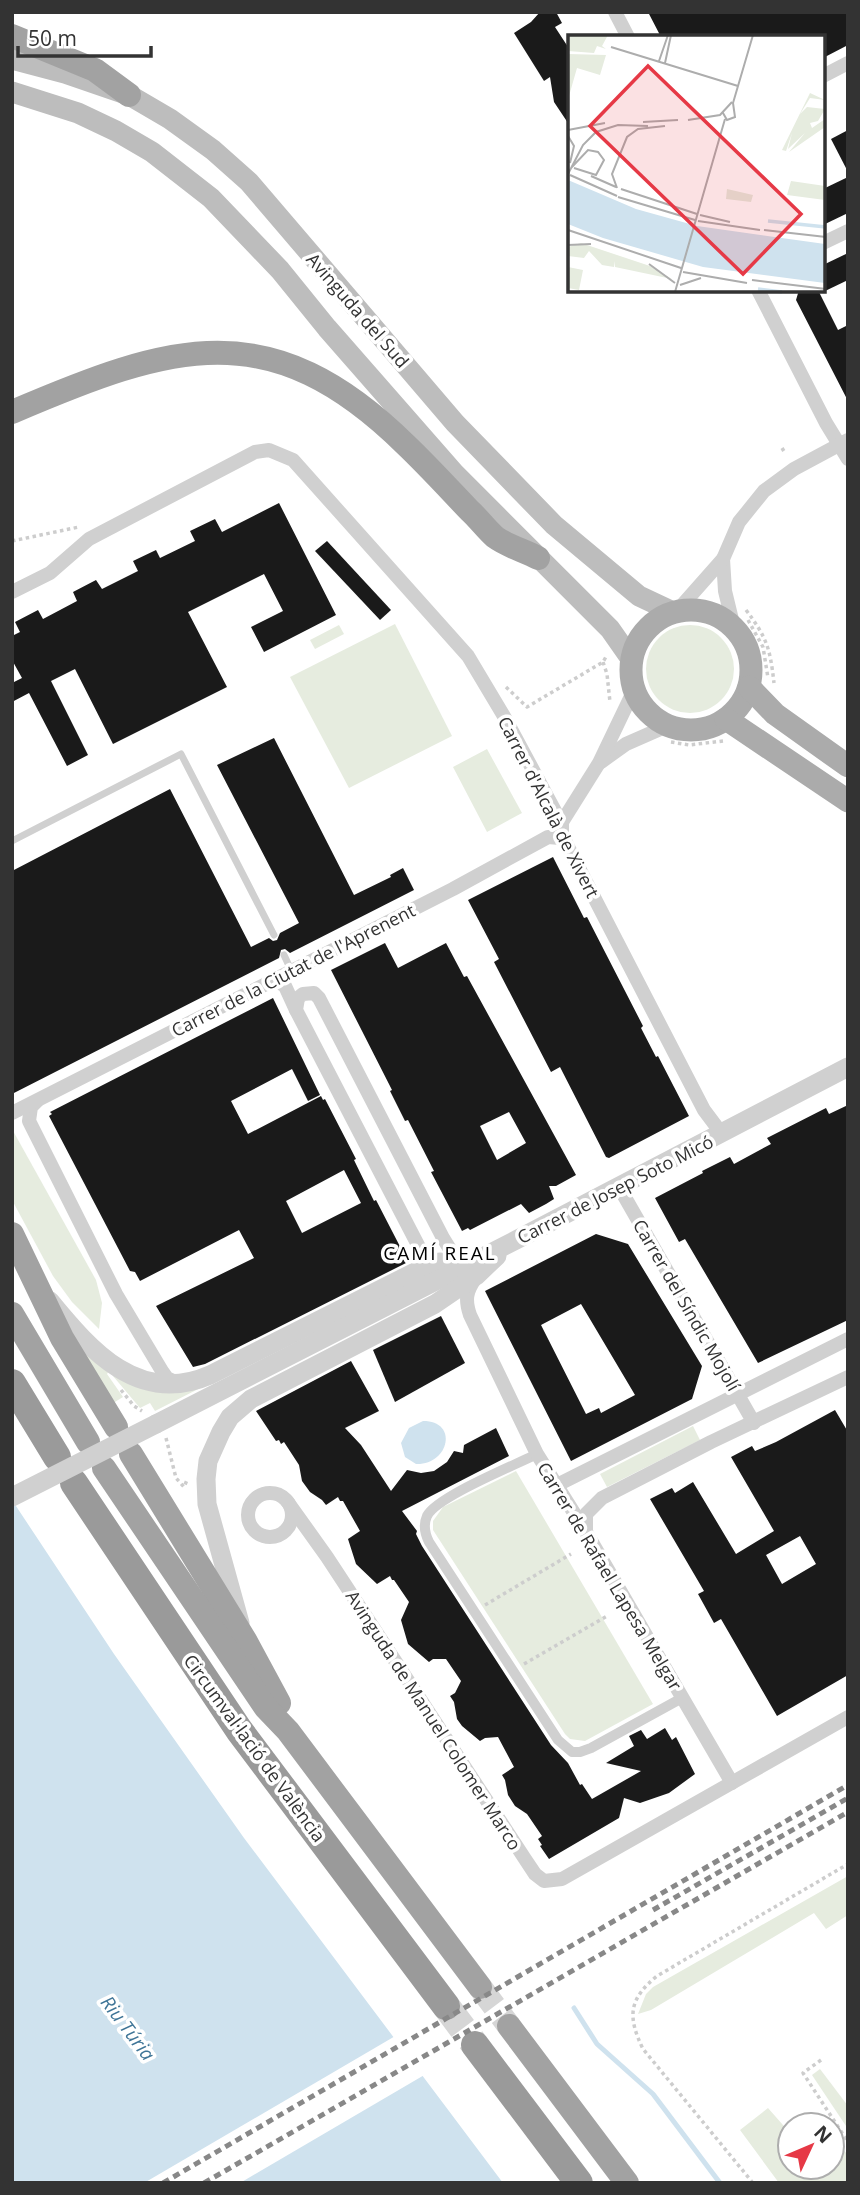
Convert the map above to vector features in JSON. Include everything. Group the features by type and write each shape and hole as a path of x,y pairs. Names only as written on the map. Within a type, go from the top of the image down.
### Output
{"highway":[{"path":"12,36 95,71 129,95"},
{"path":"12,412 104,375 180,354 222,352 276,360 326,381 359,403 408,447 496,537 538,558"},
{"path":"12,1234 62,1338 116,1427"},
{"path":"12,1314 88,1441"},
{"path":"12,1383 57,1457"},
{"path":"131,1454 245,1640 281,1706 288,1731"},
{"name":"Circumval·lació de València","path":"104,1468 266,1708 288,1731 480,1987"},
{"name":"Circumval·lació de València","path":"74,1483 239,1730 446,2006"},
{"path":"509,2026 627,2183"},
{"path":"475,2045 579,2183"}],"main road":[{"name":"Avinguda del Sud","path":"12,59 65,73 129,95 170,119 213,150 249,182 455,423 554,525 639,596 675,611"},
{"name":"Avinguda del Sud","path":"12,92 78,113 152,152 211,198 280,271 454,473 618,637 631,659"},
{"path":"848,766 775,714 751,671 749,655 743,641 734,628 722,618 693,609 675,611 662,617 643,632 631,659 631,678 634,690 658,730 704,729 733,724 848,801"},
{"path":"733,724 740,705 761,690"}],"street":[{"path":"615,12 627,35"},
{"path":"825,75 848,63"},
{"path":"825,242 848,231"},
{"path":"759,292 826,423 844,442 848,459"},
{"path":"675,611 723,559 739,522 764,491 794,469 844,442"},
{"name":"Carrer d'Alcalà de Xivert","path":"12,592 50,573 89,539 255,452 269,450 287,456 468,656 562,824 566,843 704,1110 722,1134"},
{"path":"723,559 735,603 734,628"},
{"name":"Carrer de la Ciutat de l'Aprenent","path":"38,1100 286,976 548,838 562,824 599,763 634,690"},
{"name":"Carrer de la Ciutat de l'Aprenent","path":"599,763 626,744 658,730"},
{"path":"548,838 560,838 566,843"},
{"path":"433,1272 296,1010 286,976 303,971 443,1238 469,1272"},
{"path":"296,1010 298,998 303,994 314,993 318,998"},
{"name":"Carrer de Josep Soto Micó","path":"245,1640 206,1504 208,1461 230,1417 251,1399 435,1304 469,1272 511,1243 848,1067"},
{"path":"12,1113 38,1100"},
{"path":"38,1100 29,1113 29,1121 116,1294 162,1371 167,1378 180,1384"},
{"name":"Carrer del Síndic Mojolí","path":"619,1187 754,1423"},
{"path":"12,1497 433,1272 440,1262 469,1272"},
{"path":"35,1282 83,1338 118,1369 134,1378 152,1383 180,1384 198,1381 433,1272"},
{"name":"Carrer de Rafael Lapesa Melgar","path":"469,1272 466,1300 470,1316 537,1454 586,1532 732,1783"},
{"path":"557,1485 848,1339"},
{"path":"586,1532 586,1514 602,1498 711,1442 848,1377"},
{"name":"Carrer de Rafael Lapesa Melgar","path":"537,1454 440,1501 427,1516 425,1534 558,1740 572,1752 591,1748 682,1698"},
{"name":"Avinguda de Manuel Colomer Marco","path":"327,1557 321,1549 303,1538 261,1535 254,1531 247,1518 255,1498 261,1494 275,1493 286,1501 327,1557 535,1874 544,1881 562,1879 732,1783"},
{"path":"276,1536 283,1533 291,1520 292,1513 286,1501"},
{"path":"732,1783 848,1717"}],"lane":[{"path":"12,841 181,754 274,935"},
{"path":"284,956 286,976"}],"path":[{"path":"782,447 785,453"},
{"path":"12,541 26,537"},
{"path":"735,603 751,623 763,647 768,677 761,690"},
{"path":"735,603 764,634 771,657 761,690"},
{"path":"527,706 603,662 618,637"},
{"path":"603,662 610,703 623,713"},
{"path":"658,730 669,742 689,745 729,741 733,724"},
{"path":"118,1386 140,1412 156,1422 167,1438 176,1478 184,1487 188,1477"},
{"path":"475,1611 571,1554"},
{"path":"513,1670 607,1616"},
{"path":"753,2183 643,2049 634,2029 633,2006 642,1988 657,1976 848,1864"},
{"path":"821,2060 803,2073 848,2142"}],"shaded area":[{"path":"395,624 452,736 349,788 290,677"},
{"path":"339,625 344,634 315,649 310,640"},
{"path":"690,625 707,628 721,638 731,652 734,669 731,686 721,700 707,710 690,713 673,710 659,700 649,686 646,669 649,652 659,638 673,628"},
{"path":"487,749 522,813 487,832 453,767"},
{"path":"12,1129 96,1280 102,1303 99,1329 72,1302 53,1276 12,1200"},
{"path":"74,1340 109,1371 107,1374 123,1397 110,1405"},
{"path":"113,1376 214,1381 155,1411 150,1403 140,1408"},
{"path":"693,1426 700,1440 607,1487 600,1474"},
{"path":"516,1471 653,1704 585,1741 570,1739 565,1734 433,1530 433,1521 443,1507"},
{"path":"848,1876 848,1915 826,1929 814,1913 651,2010 638,2014 646,1994 653,1987"},
{"path":"820,2069 848,2106 848,2129 846,2111 836,2111 812,2075"},
{"path":"768,2108 776,2117 776,2179 740,2130"},
{"path":"846,2153 848,2156 848,2183 778,2181 846,2181"}],"water":[{"path":"423,1421 442,1428 445,1443 436,1458 416,1464 405,1457 401,1443 409,1428"},
{"name":"Riu Túria","path":"12,1500 114,1654 244,1838 503,2183 12,2183"}],"pier":[{"path":"397,2035 426,2074 240,2183 144,2183"}],"building":[{"path":"540,12 556,12 562,23 555,27 568,47 568,123 554,102 550,77 544,81 514,33 531,22"},
{"path":"648,12 848,12 848,45 825,57 825,35 660,35"},
{"path":"848,130 848,172 831,139"},
{"path":"848,177 848,213 825,224 825,188"},
{"path":"848,253 848,280 825,291 825,264"},
{"path":"798,292 819,292 838,330 848,325 848,401 796,300"},
{"path":"279,503 336,615 264,652 251,627 283,611 264,574 188,612 227,687 113,744 75,669 51,681 88,755 67,766 29,693 12,702 12,683 22,678 12,660 12,636 20,632 15,622 38,610 43,619 77,601 73,592 96,580 102,589 138,571 133,561 156,550 160,558 195,541 190,531 215,519 222,532"},
{"path":"327,541 391,610 380,620 315,551"},
{"path":"274,738 354,895 403,868 414,890 290,953 285,949 281,950 279,958 12,1094 12,871 170,789 251,947 269,938 277,940 280,933 299,923 217,765"},
{"path":"553,857 584,918 587,917 643,1026 641,1028 689,1116 609,1158 606,1157 560,1067 551,1072 494,962 499,959 468,900"},
{"path":"385,943 398,968 446,943 464,977 467,976 576,1175 556,1186 549,1186 554,1199 529,1213 521,1204 470,1230 468,1228 462,1231 331,970","holes":["509,1112 526,1143 497,1160 480,1126"]},
{"path":"273,998 320,1095 308,1101 292,1069 231,1101 248,1134 321,1096 325,1099 374,1201 376,1200 408,1262 205,1364 193,1367 156,1306 254,1258 239,1230 140,1281 135,1272 130,1271 49,1116 52,1114 50,1112","holes":["344,1170 361,1203 302,1233 286,1201"]},
{"path":"848,1105 848,1320 758,1363 685,1239 679,1242 655,1198 730,1157 734,1164 771,1144 767,1138 826,1108 829,1114"},
{"path":"596,1234 628,1244 702,1366 692,1399 571,1461 485,1291","holes":["581,1304 635,1395 601,1413 599,1408 586,1414 541,1325"]},
{"path":"441,1316 465,1363 395,1402 373,1350"},
{"path":"351,1361 379,1411 345,1428 361,1445 391,1491 407,1470 421,1473 434,1471 447,1462 454,1451 463,1453 464,1445 496,1428 509,1456 402,1511 551,1745 568,1763 580,1785 582,1784 592,1799 641,1771 606,1763 634,1746 629,1736 641,1730 647,1739 665,1728 672,1740 676,1737 695,1774 669,1793 640,1803 624,1798 619,1818 549,1859 540,1846 542,1845 538,1839 542,1836 527,1814 515,1806 508,1795 502,1775 514,1767 498,1737 480,1741 462,1726 450,1696 455,1693 461,1681 446,1659 433,1659 429,1662 408,1644 401,1620 409,1602 390,1576 377,1584 356,1564 348,1539 360,1531 343,1501 338,1497 326,1505 310,1492 302,1481 299,1465 284,1442 281,1444 279,1440 276,1441 256,1411"},
{"path":"835,1410 848,1432 848,1675 777,1716 721,1619 714,1623 698,1594 704,1591 650,1499 672,1488 675,1493 693,1482 736,1554 774,1531 731,1457 752,1446 755,1451","holes":["800,1536 816,1564 782,1584 766,1555"]}],"waterway":[{"path":"574,2008 597,2044 653,2094 720,2183"}],"tunnel":[{"path":"480,1987 509,2026"},
{"path":"446,2006 475,2045"}],"railway":[{"path":"163,2183 848,1785"},
{"path":"653,1910 848,1798"},
{"path":"204,2183 848,1812"}],"district":[{"name":"CAMÍ REAL","path":"440,1253"}]}
